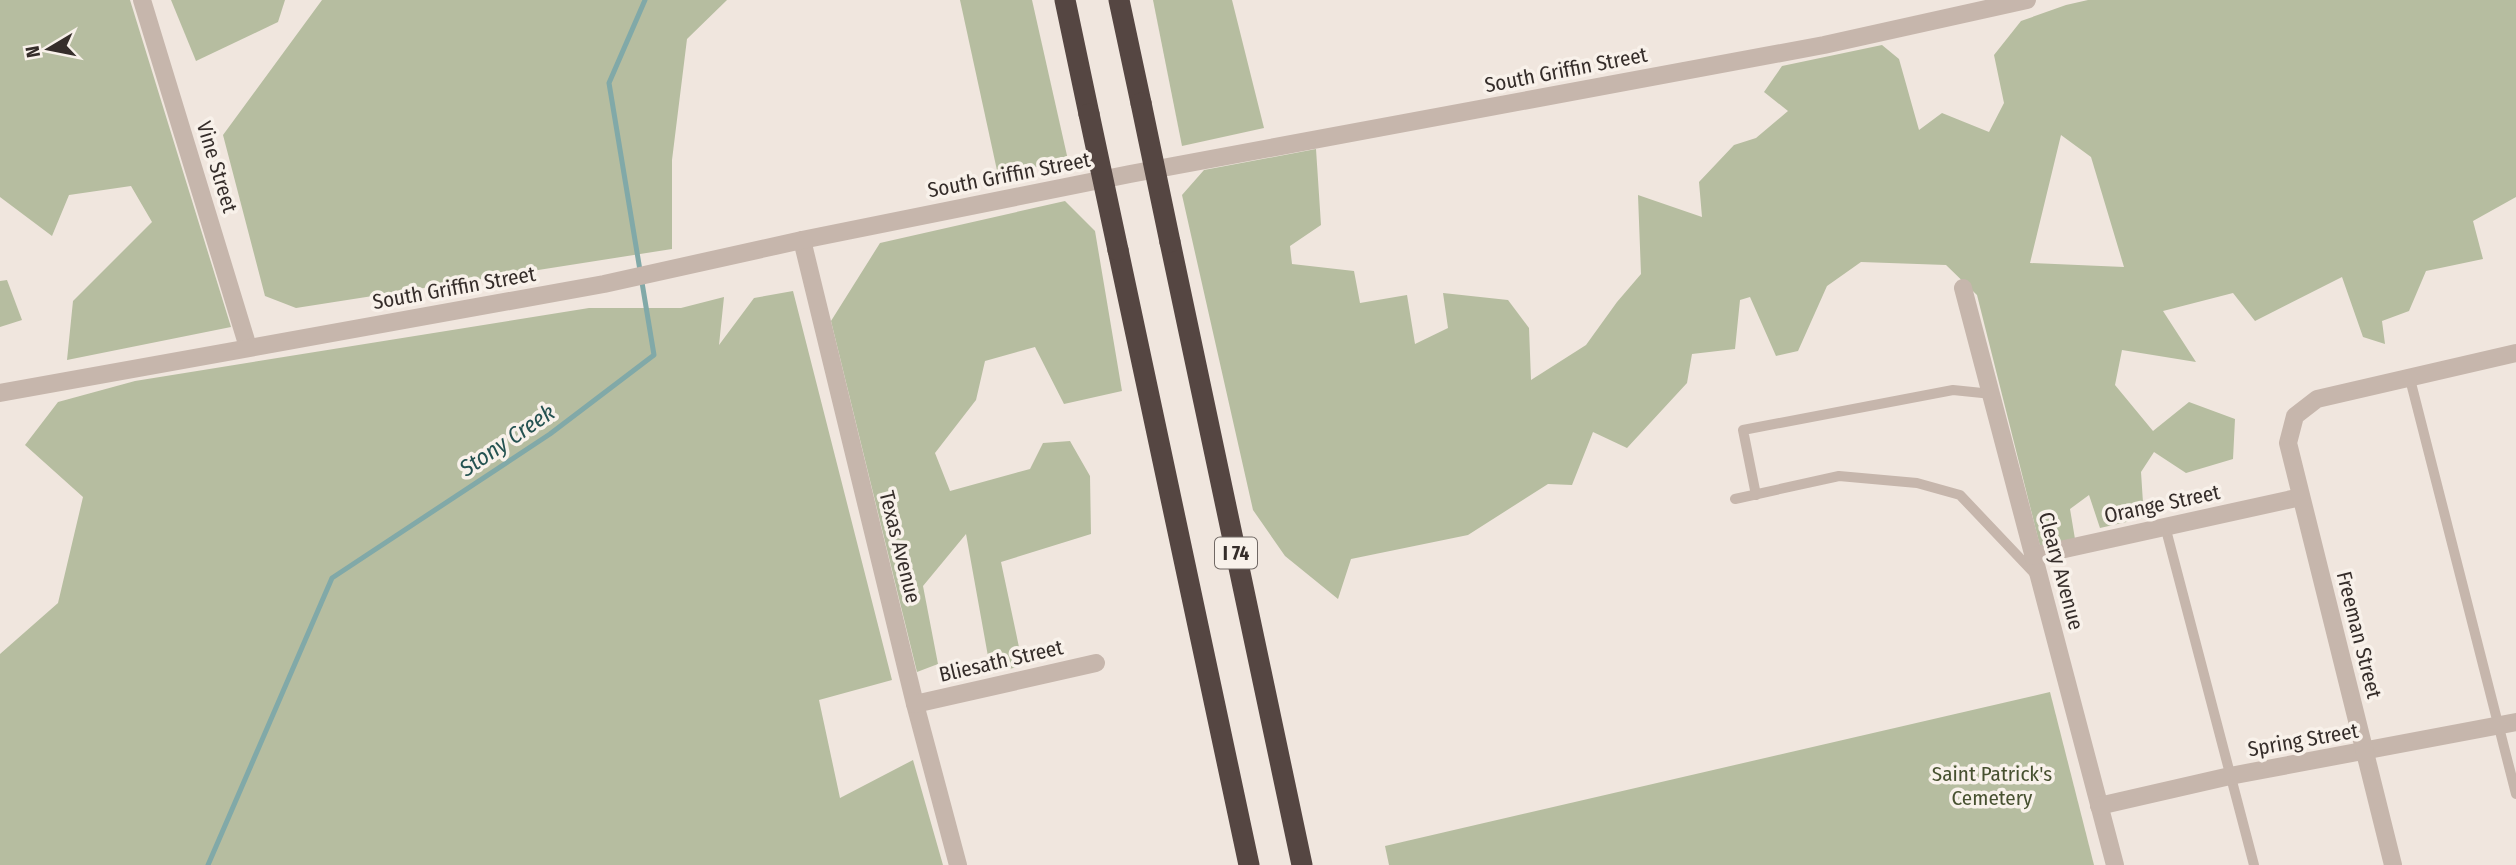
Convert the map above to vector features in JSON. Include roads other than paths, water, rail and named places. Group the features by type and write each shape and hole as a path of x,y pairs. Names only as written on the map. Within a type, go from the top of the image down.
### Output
{"highway":[{"name":"I 74","path":"1065,0 1249,865"},
{"name":"I 74","path":"1119,0 1302,865"}],"street":[{"name":"Vine Street","path":"142,0 248,347"},
{"name":"South Griffin Street","path":"0,393 629,279 802,240 1143,171 1824,44 2027,0"},
{"name":"Texas Avenue","path":"802,240 915,704 958,865"},
{"name":"Cleary Avenue","path":"1963,288 2115,865"},
{"path":"2410,379 2516,354"},
{"name":"Freeman Street","path":"2393,865 2288,443 2295,416 2316,399 2410,379"},
{"name":"Orange Street","path":"2033,556 2301,497"},
{"name":"Bliesath Street","path":"915,704 1096,663"},
{"name":"Spring Street","path":"2099,806 2230,776 2507,724"}],"lane":[{"path":"2410,379 2507,724 2516,794"},
{"path":"1756,495 1743,430 1953,390 1992,394"},
{"path":"1734,499 1839,476 1917,483 1960,495 2039,578"},
{"path":"2165,526 2254,865"}],"waterway":[{"name":"Stony Creek","path":"208,865 332,578 550,434 654,355 609,83 645,0"}],"park label":[{"name":"Saint Patrick's Cemetery","path":"1992,786"}]}
